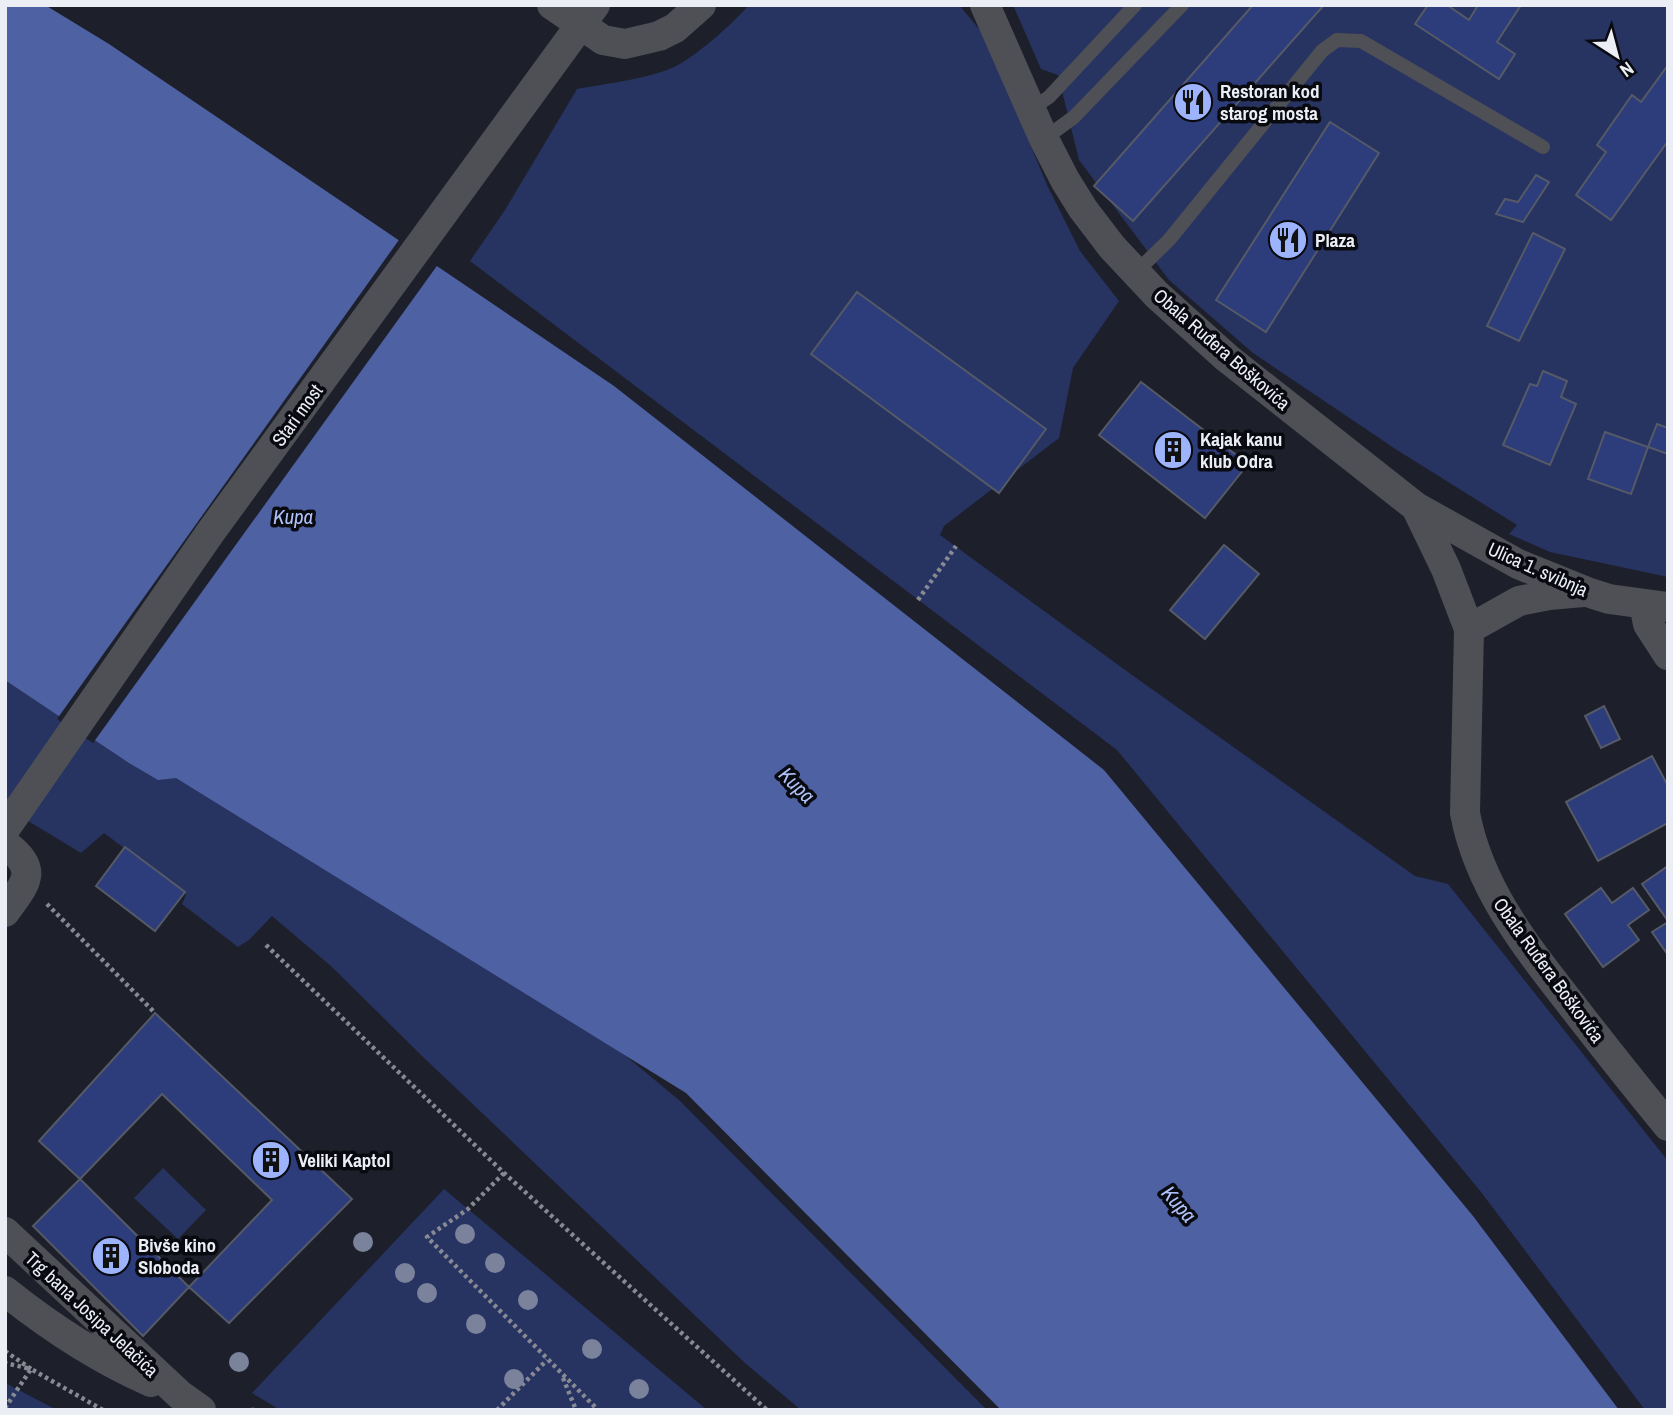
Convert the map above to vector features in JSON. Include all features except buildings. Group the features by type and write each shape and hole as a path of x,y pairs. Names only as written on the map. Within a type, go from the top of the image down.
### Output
{"street":[{"path":"552,5 603,40 625,44 659,36 675,29 702,5"},
{"name":"Stari most","path":"5,829 203,544 595,5"},
{"name":"Obala Ruđera Boškovića","path":"985,5 1044,139 1083,209 1112,247 1190,327 1416,507 1446,569 1469,629 1465,813 1485,878 1505,915 1544,969 1668,1126"},
{"name":"Ulica 1. svibnja","path":"1416,507 1518,564 1609,599 1656,605"},
{"path":"1469,629 1520,601 1587,592"},
{"path":"1656,605 1648,624 1668,655"},
{"path":"5,844 20,855 27,870 26,884 5,912"},
{"name":"Trg bana Josipa Jelačića","path":"5,1232 190,1403"},
{"name":"Trg bana Josipa Jelačića","path":"5,1291 33,1314 99,1356 190,1403"}],"lane":[{"path":"1031,109 1049,97 1135,5"},
{"path":"1044,139 1074,117 1182,5"},
{"path":"1136,272 1169,240 1322,51 1337,40 1360,41 1543,147"}],"path":[{"path":"918,600 956,546"},
{"path":"26,884 70,924 155,1013"},
{"path":"266,945 504,1173 767,1410"},
{"path":"504,1173 468,1209 427,1237 598,1410"},
{"path":"5,1352 103,1410"},
{"path":"497,1410 547,1360"},
{"path":"5,1363 31,1369"},
{"path":"5,1408 31,1369"},
{"path":"563,1377 576,1410"}],"shaded area":[{"path":"749,5 959,5 985,36 1047,185 1080,251 1119,301 1073,368 1059,438 944,526 940,535 1415,876 1448,884 1668,1161 1668,1410 1645,1410 1481,1192 1117,750 470,261 505,210 577,89 668,70 715,38"},
{"path":"1013,5 1668,5 1668,577 1550,552 1509,534 1517,525 1397,450 1253,353 1169,280 1079,160 1058,75 1041,69"},
{"path":"5,587 269,761 679,1100 987,1410 801,1410 745,1363 332,967 272,916 249,940 238,947 182,904 186,895 104,833 81,853 5,807"},
{"path":"163,1168 206,1210 178,1239 134,1198"},
{"path":"444,1189 707,1410 280,1410 252,1393"},
{"path":"5,1383 57,1410 5,1410"}],"water":[{"name":"Kupa","path":"5,5 45,5 109,44 614,386 1104,770 1473,1216 1619,1410 1001,1410 686,1093 176,778 158,780 129,763 5,680"}],"pier":[{"path":"401,237 439,263 93,743 57,719"}],"place":[{"name":"Restoran kod starog mosta","path":"1193,102"},
{"name":"Plaza","path":"1288,240"},
{"name":"Kajak kanu klub Odra","path":"1173,450"},
{"name":"Veliki Kaptol","path":"271,1160"},
{"name":"Bivše kino Sloboda","path":"111,1256"}]}
